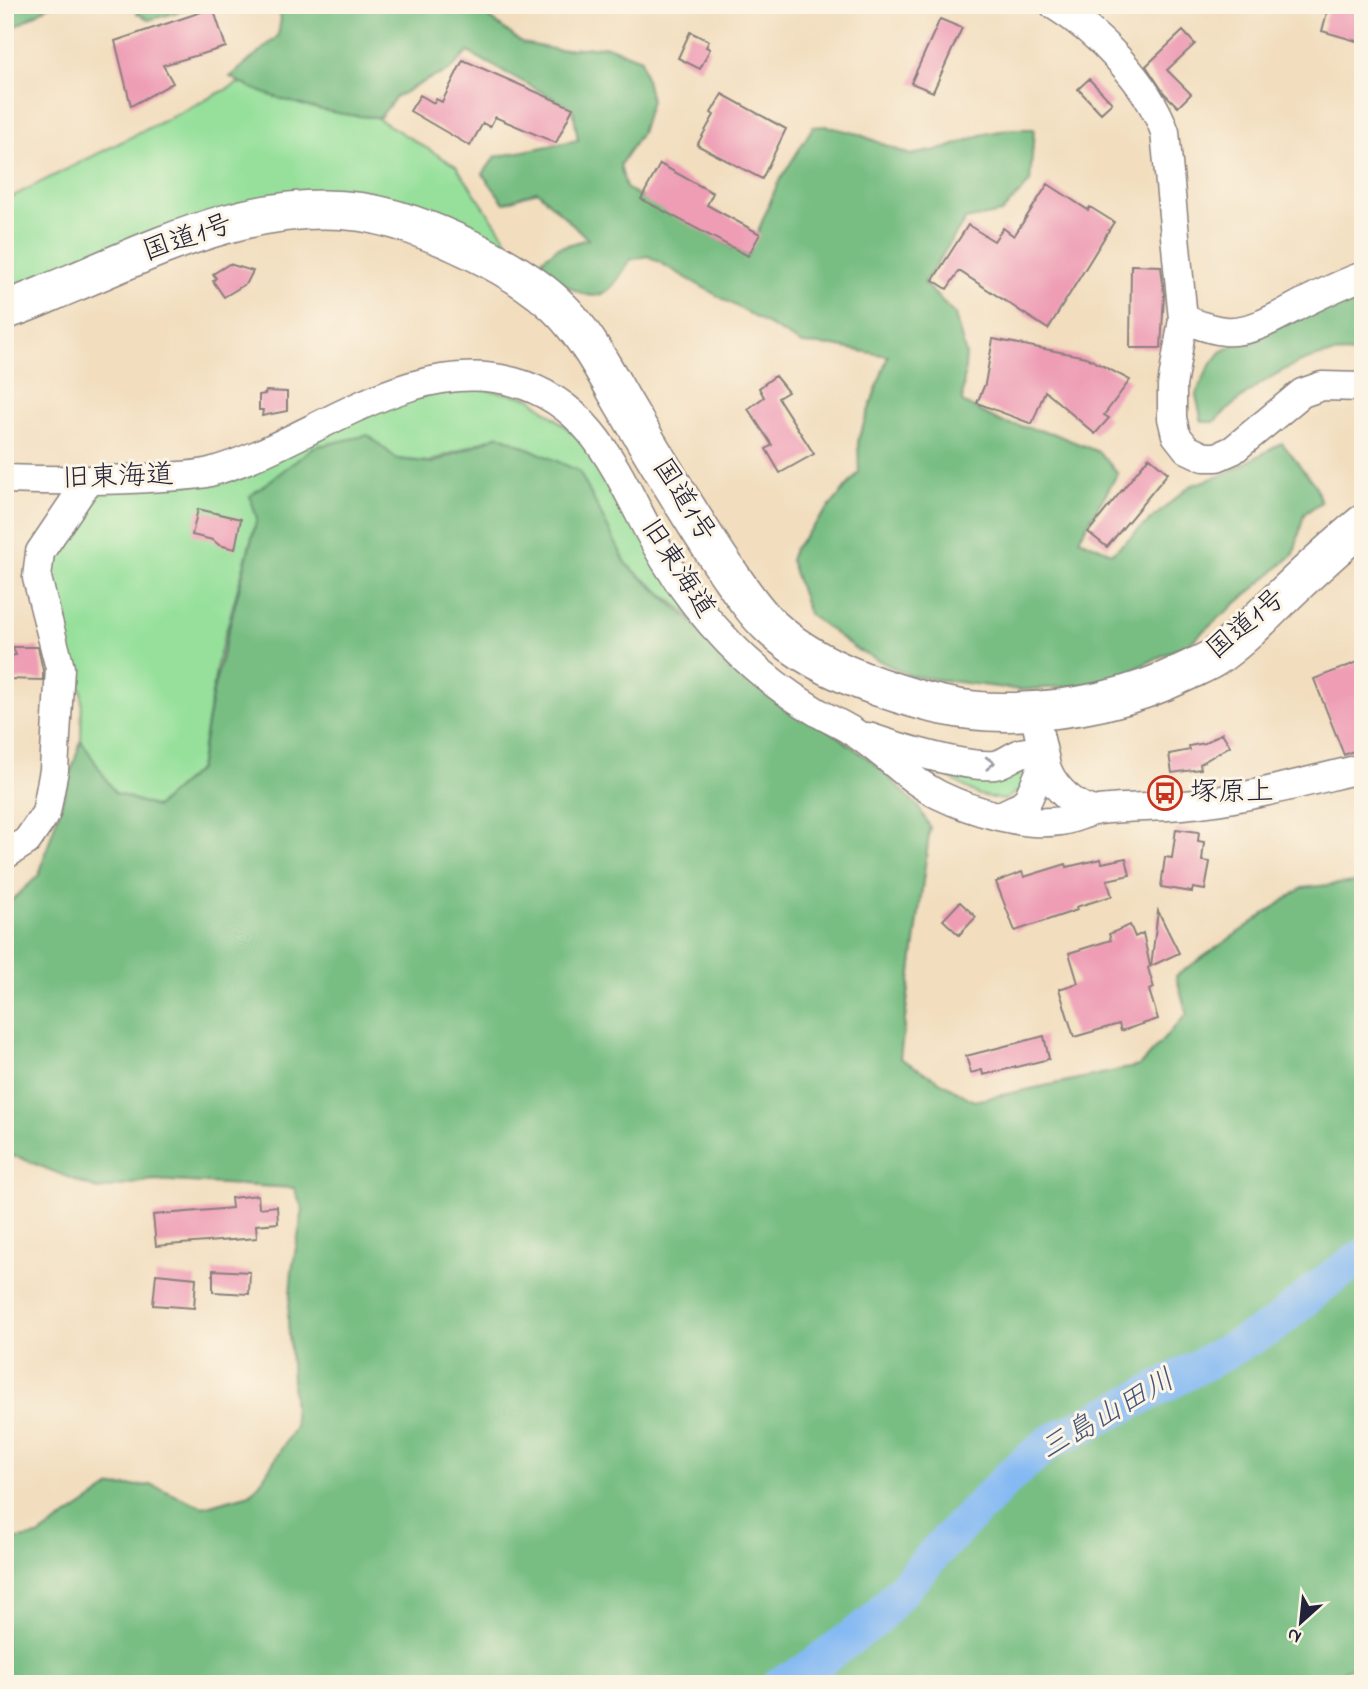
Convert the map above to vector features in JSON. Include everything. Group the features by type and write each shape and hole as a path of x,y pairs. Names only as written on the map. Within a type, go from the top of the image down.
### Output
{"highway":[{"name":"国道1号","path":"5,310 185,236 236,221 290,211 326,209 363,212 410,223 436,233 526,282 564,313 594,353 694,523 747,599 771,626 800,649 853,678 918,701 982,713 1035,740 1108,701 1143,690 1214,657 1363,523"}],"street":[{"path":"1054,5 1085,27 1139,83 1159,113 1169,154 1183,319 1172,386 1171,418 1175,435 1187,449 1204,457 1217,457 1233,450 1302,393 1322,386 1363,387"},
{"path":"1183,319 1208,328 1227,331 1248,328 1265,323 1363,276"},
{"name":"旧東海道","path":"5,479 88,481 205,474 253,458 385,395 443,378 481,377 514,382 555,400 590,428 616,469 667,564 709,621 736,649 777,686 853,731 914,780 942,796 1025,822 1060,822 1094,811 1197,804 1238,797 1363,768"},
{"path":"5,855 27,841 47,813 54,770 60,668 37,578 40,552 88,481"},
{"path":"853,731 890,744 946,758 996,765 1035,740"},
{"path":"1035,740 1051,778 1068,799 1080,807 1094,811"},
{"path":"1000,816 1019,807 1028,799 1035,740"},
{"path":"942,796 935,786 932,771 935,764 946,758"}],"green space":[{"path":"5,5 51,5 5,33"},
{"path":"142,5 204,5 149,20 137,13"},
{"path":"274,5 472,5 523,43 558,50 607,46 641,59 651,100 641,133 620,165 626,188 748,256 777,185 813,127 826,126 858,134 910,155 947,148 984,134 1011,129 1034,129 1030,182 1001,213 965,220 924,283 955,315 966,355 962,402 1001,422 1052,433 1099,452 1118,473 1079,539 1112,553 1190,486 1225,474 1282,443 1315,485 1321,502 1304,514 1294,554 1191,642 1103,684 1020,690 911,676 857,650 809,614 790,560 794,549 859,472 858,440 888,356 834,346 802,344 648,256 630,260 620,277 601,294 585,295 570,287 540,261 557,248 588,239 537,191 504,203 483,174 495,157 578,140 573,109 468,52 449,71 396,97 380,117 344,114 282,99 230,77 278,36 281,18"},
{"path":"239,83 375,117 456,166 520,259 354,204 5,303 5,200"},
{"path":"1363,285 1363,355 1342,353 1301,362 1263,382 1214,422 1202,422 1196,395 1208,369 1221,352"},
{"path":"463,385 530,398 605,459 715,636 627,565 578,471 499,435 429,462 397,459 257,518 217,664 199,769 156,807 115,793 81,747 82,692 37,578 68,526 105,482 232,465 327,423"},
{"path":"368,435 397,459 433,463 499,435 579,471 627,565 758,679 873,762 917,805 930,827 900,1058 974,1101 1139,1066 1187,1014 1176,976 1302,888 1363,881 1363,1663 1343,1671 1329,1684 5,1684 5,1541 38,1536 111,1487 152,1485 203,1507 250,1494 260,1483 295,1427 288,1320 292,1270 303,1210 294,1188 153,1180 99,1190 18,1157 5,1156 5,907 39,875 81,740 115,793 156,807 199,769 213,691 257,518 250,496 314,447"},
{"path":"1019,765 1027,770 1023,788 1004,800 979,795 950,778 953,775 979,779"}],"building":[{"path":"1329,5 1363,5 1363,43 1322,31"},
{"path":"213,8 226,47 163,65 173,83 131,106 115,41"},
{"path":"940,19 962,28 933,92 911,83"},
{"path":"1183,31 1195,44 1167,70 1191,94 1178,107 1164,93 1146,66"},
{"path":"690,32 709,41 706,47 710,49 700,69 678,58"},
{"path":"463,60 573,108 556,143 495,117 490,127 483,123 470,146 410,111 420,95 434,103 436,99 442,102"},
{"path":"1089,79 1112,103 1101,113 1078,89"},
{"path":"722,94 786,129 762,179 697,145"},
{"path":"660,164 713,193 707,205 760,234 748,256 641,199"},
{"path":"1048,184 1088,210 1090,207 1114,222 1048,329 959,271 947,289 933,280 968,225 994,241 1003,228 1014,236"},
{"path":"229,264 253,271 247,283 224,297 213,281 216,278 213,274"},
{"path":"1131,265 1161,266 1164,295 1161,348 1130,348"},
{"path":"993,339 1086,357 1130,380 1104,415 1109,418 1095,434 1045,391 1032,424 977,403 985,384"},
{"path":"775,376 788,392 778,398 814,454 780,473 766,449 772,445 748,409 764,397 759,388"},
{"path":"266,391 287,392 287,411 262,416 263,410 259,410 259,395 265,394"},
{"path":"1149,457 1168,473 1107,547 1088,532"},
{"path":"198,509 241,519 235,549 192,535"},
{"path":"13,647 38,647 43,680 5,679 5,657 16,655"},
{"path":"1363,660 1363,747 1344,755 1314,679"},
{"path":"1222,733 1230,746 1200,764 1201,769 1172,773 1169,754 1190,750 1189,746 1205,743"},
{"path":"1176,829 1199,832 1198,841 1204,842 1202,861 1210,862 1205,890 1193,888 1192,892 1161,887 1165,857 1172,858"},
{"path":"1126,858 1130,875 1107,880 1112,896 1015,931 996,882 1022,872 1024,877 1066,864 1067,867 1101,859 1102,863"},
{"path":"960,902 976,917 959,935 943,920"},
{"path":"1158,911 1179,953 1151,966"},
{"path":"1130,925 1135,937 1143,933 1154,988 1149,990 1158,1019 1121,1031 1119,1024 1074,1037 1059,989 1078,983 1069,953 1111,940 1109,934"},
{"path":"1044,1036 1049,1059 983,1075 982,1070 971,1073 966,1056"},
{"path":"258,1195 259,1208 277,1206 278,1223 256,1225 257,1238 156,1246 153,1215 232,1208 231,1198"},
{"path":"213,1270 250,1272 249,1294 213,1292"},
{"path":"156,1274 196,1278 194,1308 153,1305"}],"waterway":[{"name":"三島山田川","path":"780,1684 807,1670 874,1621 941,1546 1013,1473 1050,1442 1146,1395 1273,1326 1324,1283 1363,1256"}],"place":[{"name":"塚原上","path":"1165,793"}]}
